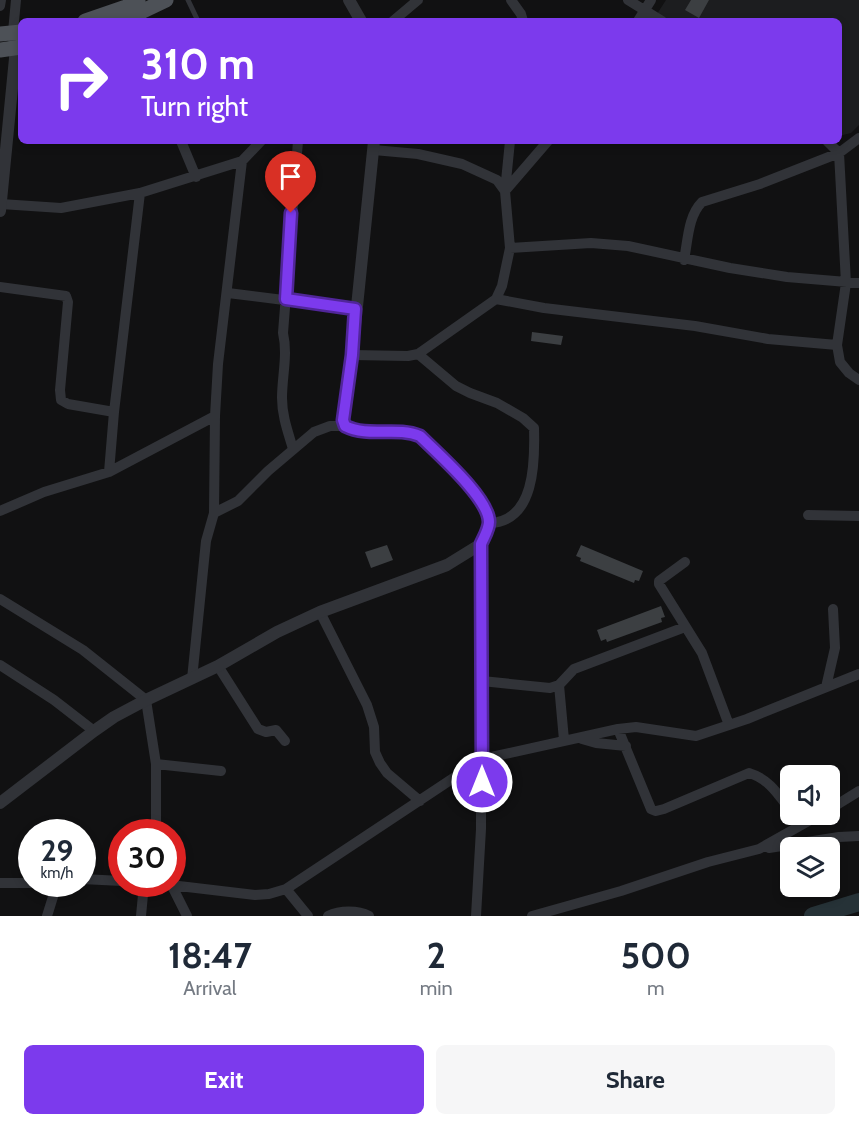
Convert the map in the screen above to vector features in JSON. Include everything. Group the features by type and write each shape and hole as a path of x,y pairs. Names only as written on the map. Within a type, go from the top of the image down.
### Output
{"main road":[{"path":"93,18 138,0"},
{"path":"134,18 166,0"},
{"path":"0,50 18,48"}],"street":[{"path":"0,6 1,0"},
{"path":"0,211 18,48 11,33 16,0"},
{"path":"349,0 359,18"},
{"path":"397,18 418,0"},
{"path":"511,0 522,18"},
{"path":"628,0 648,5 659,18"},
{"path":"640,18 648,5"},
{"path":"684,260 692,217 695,209 702,202 760,184 839,153 859,138"},
{"path":"182,144 196,177"},
{"path":"1,204 62,208 140,193 242,161 258,144"},
{"path":"293,449 282,401 286,348 283,333 298,144"},
{"path":"352,355 408,356 418,354 496,299 502,286 510,248 505,191 510,144"},
{"path":"505,191 545,144"},
{"path":"830,144 839,153 846,283 837,345 840,362 859,380"},
{"path":"345,426 343,420 374,145 462,164 496,180 505,191"},
{"path":"192,679 206,541 214,513 218,364 242,161"},
{"path":"110,472 114,412 140,193"},
{"path":"510,248 591,243 628,246 684,260 787,277 859,283"},
{"path":"0,287 66,296 68,302 61,400 68,404 114,412"},
{"path":"228,293 355,309"},
{"path":"496,299 544,308 695,326 768,339 837,345"},
{"path":"418,354 456,386 497,403 523,418 534,428 534,464 528,491 521,507 505,520 489,524"},
{"path":"0,511 44,492 110,472 215,416"},
{"path":"214,513 238,501 293,449 314,432 330,426 345,426 371,433 410,431 420,436 476,493 487,512 489,524 481,544 482,830 476,916"},
{"path":"808,515 859,516"},
{"path":"0,803 114,717 218,666 277,632 320,612 447,565 481,544"},
{"path":"685,562 659,580 659,584 702,653 729,725"},
{"path":"0,599 83,650 146,700 156,764 156,819"},
{"path":"826,687 835,648 833,609"},
{"path":"320,612 367,705 374,727 375,752 380,764 387,773 420,801"},
{"path":"482,681 550,688 560,685 574,669 685,627"},
{"path":"0,665 54,699 94,731"},
{"path":"218,666 258,729 262,732 276,730 285,741"},
{"path":"186,886 255,895 286,889 482,759 564,740 636,727 696,736 859,674"},
{"path":"560,685 564,740"},
{"path":"618,729 651,809 656,811 664,809 749,773 760,776 768,782 780,797"},
{"path":"578,738 596,743 626,746"},
{"path":"156,764 220,771"},
{"path":"840,803 859,791"},
{"path":"759,849 802,826"},
{"path":"532,916 621,891 708,862 759,849 859,836"},
{"path":"0,883 18,883"},
{"path":"286,889 308,916"},
{"path":"47,916 53,897"},
{"path":"141,916 143,897"},
{"path":"178,897 187,916"},
{"path":"328,916 336,912 362,912 369,916"}],"lane":[{"path":"188,0 197,18"}],"shaded area":[{"path":"666,0 859,0 859,125 851,133 842,135 842,18 664,18 657,14"}],"building":[{"path":"691,0 709,0 699,18 685,10"},
{"path":"532,332 563,336 561,345 531,341"},
{"path":"387,545 393,560 371,568 365,552"},
{"path":"581,545 643,571 639,581 635,580 634,583 580,561 581,558 576,556"},
{"path":"661,606 665,617 661,618 662,622 607,642 606,639 601,641 597,630"}],"waterway":[{"path":"813,916 859,902"}],"route":[{"path":"291,213 286,299 355,309 352,355 343,420 345,426 371,433 410,431 420,436 476,493 487,512 489,524 481,544 482,782"}]}
